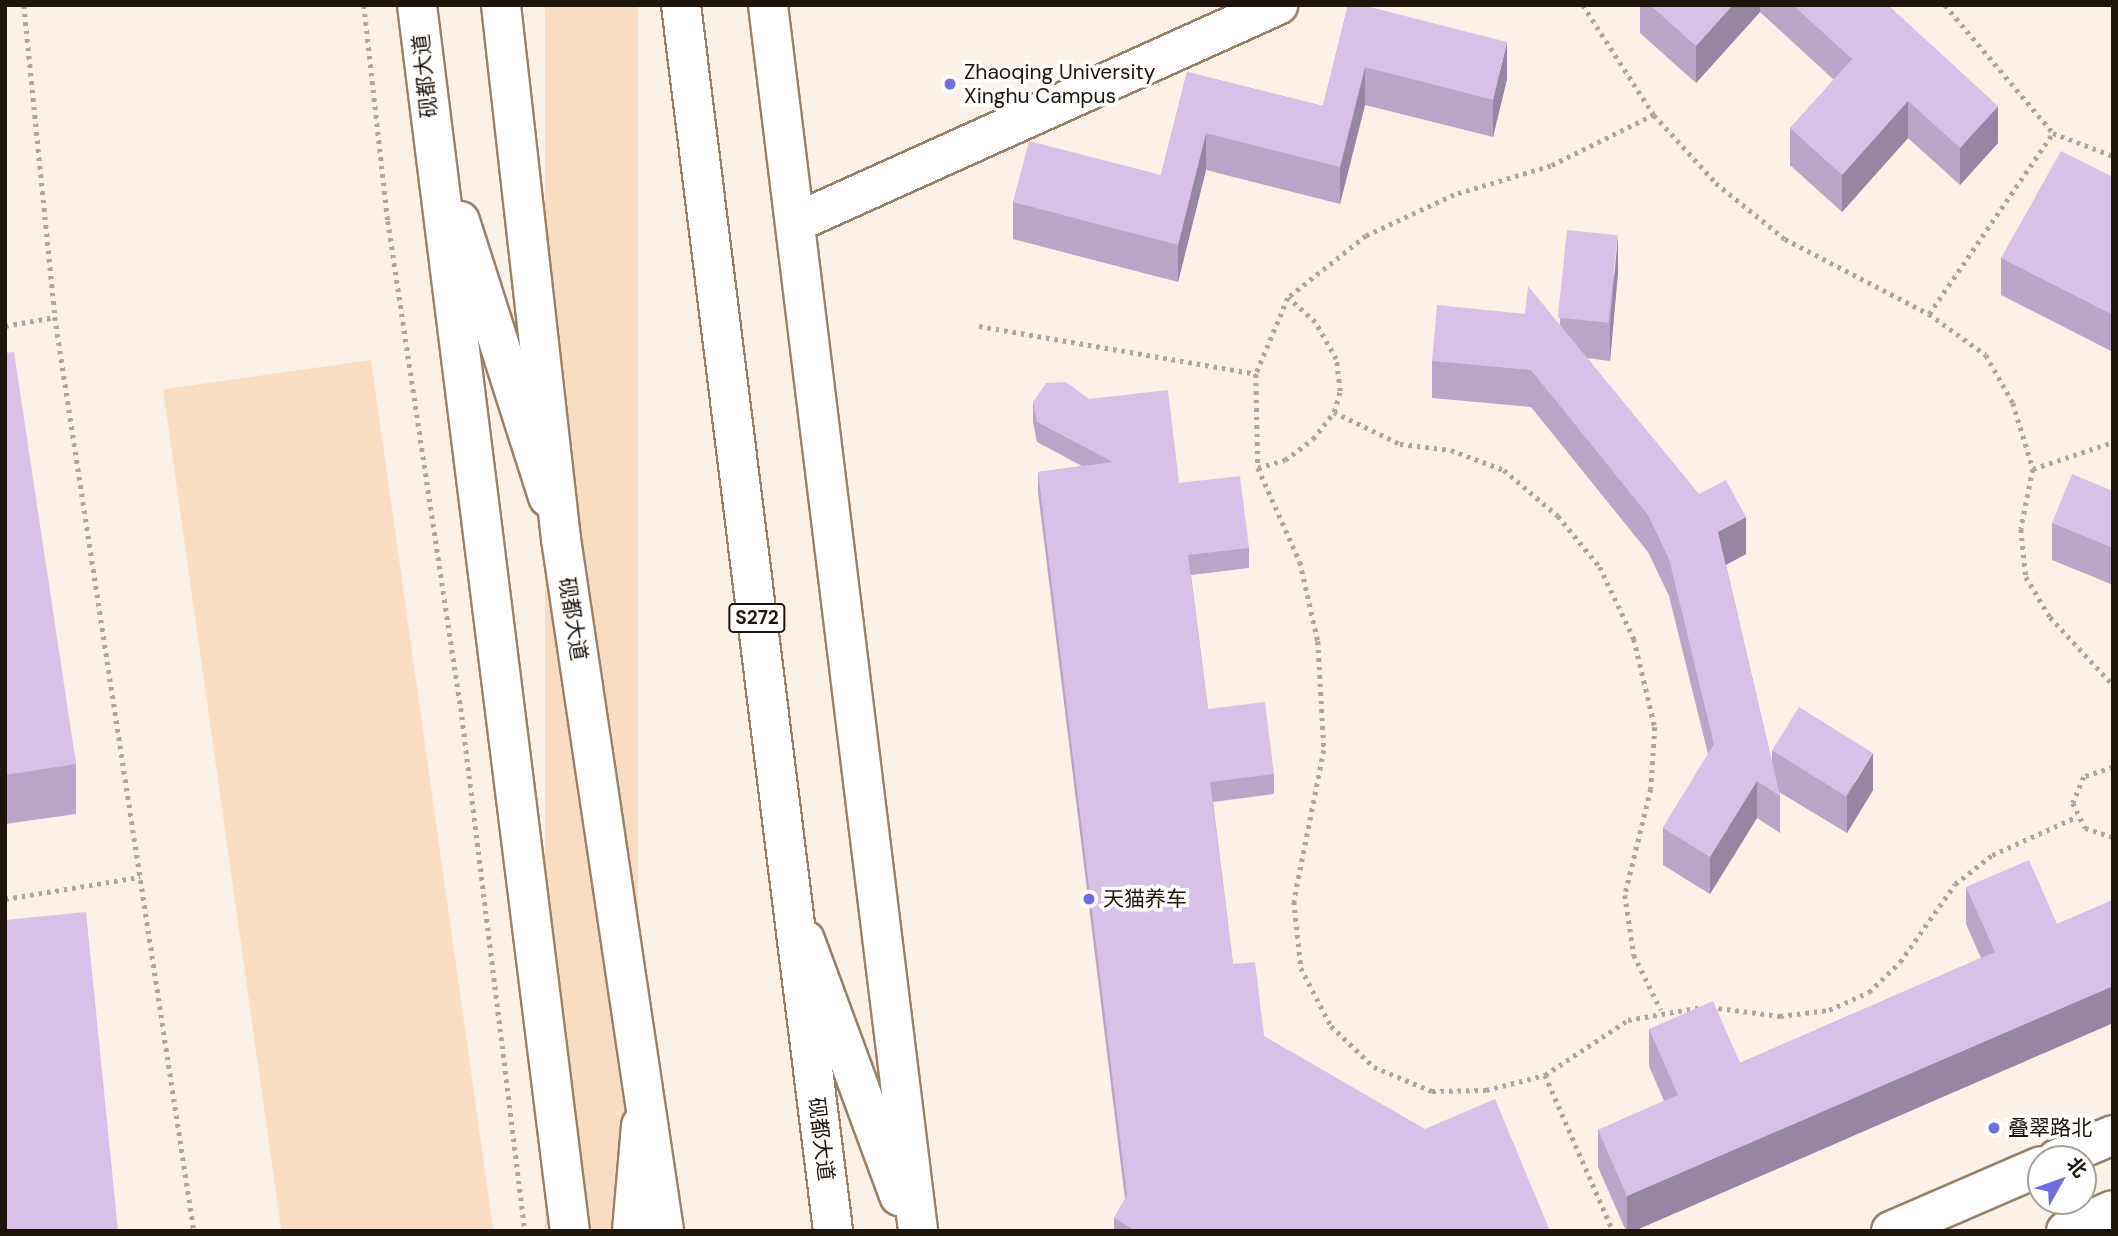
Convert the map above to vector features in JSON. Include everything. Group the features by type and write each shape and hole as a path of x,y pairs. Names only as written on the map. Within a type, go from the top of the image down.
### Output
{"street":[{"name":"砚都大道","path":"417,5 430,129 570,1231"},
{"name":"砚都大道","path":"501,5 561,539 645,1078 664,1231"},
{"name":"砚都大道","path":"681,5 833,1231"},
{"path":"768,5 797,222 918,1231"},
{"path":"797,222 1278,5"},
{"path":"430,129 561,539"},
{"path":"793,909 911,1231"},
{"path":"632,1231 645,1078"},
{"path":"2090,1145 2113,1135"},
{"path":"1891,1231 2027,1172"},
{"path":"2066,1231 2113,1210"}],"path":[{"path":"24,5 55,317 194,1231"},
{"path":"364,5 388,221 461,708 525,1231"},
{"path":"1583,5 1654,115 1716,183 1785,239 1929,314 1986,355 2013,403 2033,469 2021,529 2026,576 2050,617 2113,685"},
{"path":"1945,5 2053,133 2113,156"},
{"path":"1654,115 1552,166 1454,195 1366,236 1288,298 1256,374 1258,468 1300,562 1318,641 1324,750 1294,901 1301,968 1331,1026 1374,1067 1432,1091 1486,1090 1545,1075 1628,1020 1661,1010 1723,1006 1780,1016 1829,1010 1869,992 1900,962 1955,884 1992,855 2076,817"},
{"path":"1929,314 2053,133"},
{"path":"1258,468 1285,460 1313,439 1334,412 1336,359 1315,322 1288,298"},
{"path":"5,326 55,317"},
{"path":"979,326 1256,374"},
{"path":"1334,412 1400,444 1451,450 1504,470 1558,516 1600,567 1634,639 1655,727 1651,789 1625,895 1633,955 1661,1010"},
{"path":"2033,469 2113,442"},
{"path":"2113,767 2084,777 2073,803 2076,817 2096,835 2113,837"},
{"path":"5,898 140,877"},
{"path":"1545,1075 1613,1231"}],"shaded area":[{"path":"545,5 638,5 638,1231 545,1231"},
{"path":"371,360 493,1231 281,1231 163,389"}],"building":[{"path":"1348,5 1362,5 1507,42 1493,100 1365,67 1340,167 1206,133 1178,245 1013,202 1029,141 1161,175 1187,72 1323,106"},
{"path":"1650,5 1733,5 1696,46"},
{"path":"1793,5 1888,5 1998,106 1960,148 1908,101 1842,175 1790,128 1852,59"},
{"path":"2061,151 2113,177 2113,315 2001,258"},
{"path":"1567,230 1618,235 1609,323 1558,318"},
{"path":"1528,286 1699,494 1726,480 1746,517 1718,532 1780,796 1757,781 1710,857 1663,828 1714,744 1669,559 1648,515 1531,370 1432,361 1437,305 1525,314"},
{"path":"14,352 76,764 5,775 5,353"},
{"path":"1066,382 1089,399 1168,390 1179,483 1240,476 1249,548 1188,555 1208,709 1265,702 1274,774 1210,782 1233,964 1255,962 1264,1036 1425,1129 1495,1099 1550,1231 1136,1231 1114,1218 1127,1195 1038,472 1113,462 1037,422 1033,402 1046,383"},
{"path":"2072,474 2113,491 2113,548 2052,523"},
{"path":"1799,707 1873,753 1846,796 1772,750"},
{"path":"2029,860 2057,924 2113,900 2113,986 1627,1196 1598,1130 1678,1095 1649,1029 1713,1001 1740,1063 1995,952 1966,887"},
{"path":"86,912 118,1231 5,1231 5,920"}],"place":[{"name":"Zhaoqing University Xinghu Campus","path":"950,84"},
{"name":"天猫养车","path":"1089,899"},
{"name":"叠翠路北","path":"1994,1128"}]}
